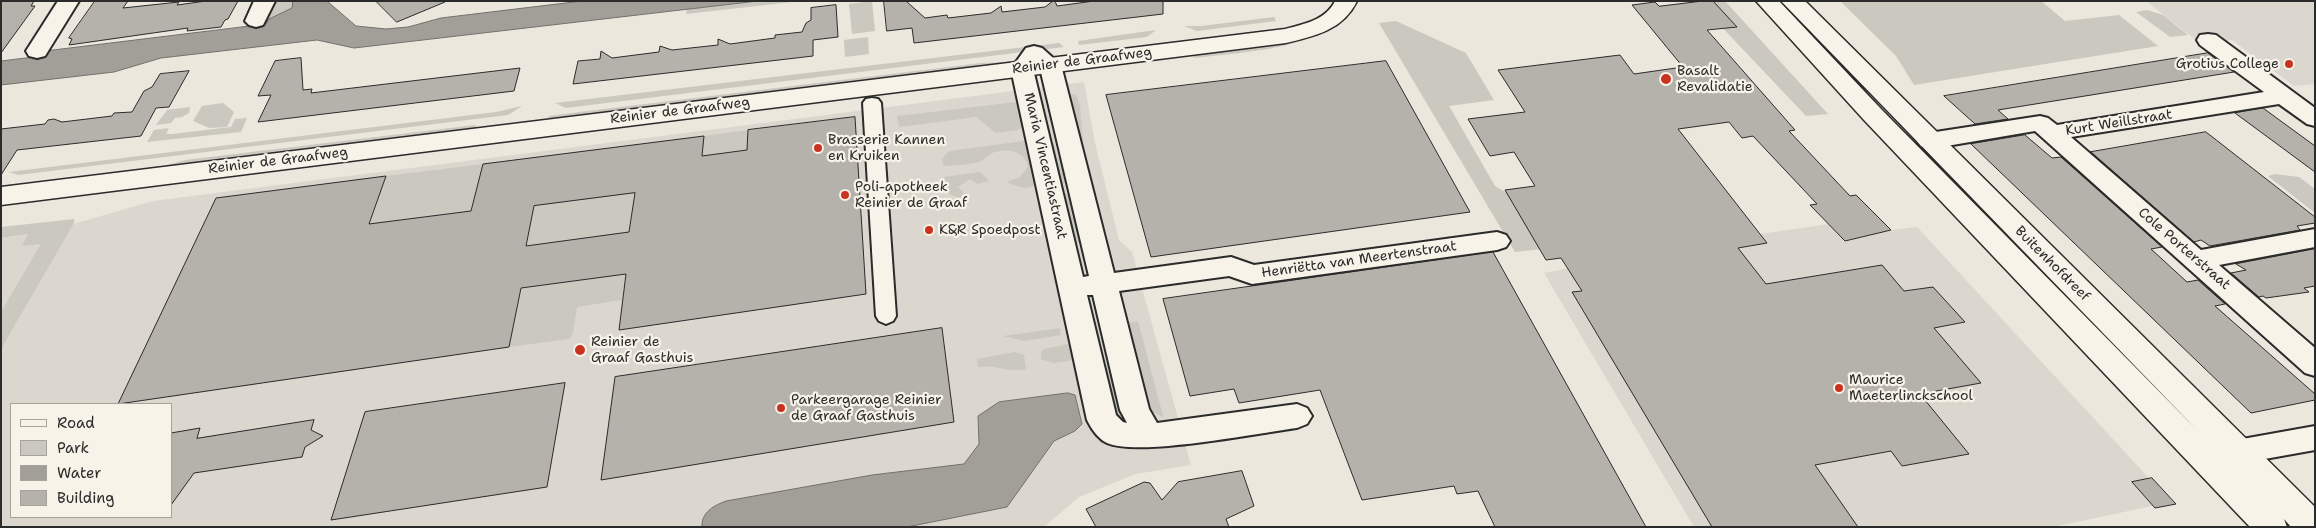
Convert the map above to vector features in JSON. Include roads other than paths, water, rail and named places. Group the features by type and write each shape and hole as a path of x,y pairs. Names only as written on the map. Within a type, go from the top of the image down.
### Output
{"main road":[{"name":"Reinier de Graafweg","path":"1,196 1035,62 1290,21 1314,16 1339,1"},
{"name":"Reinier de Graafweg","path":"1,179 1035,62 1286,36 1313,29 1334,19 1343,10 1346,1"},
{"name":"Buitenhofdreef","path":"1767,1 1873,115 2271,527"},
{"name":"Buitenhofdreef","path":"1792,1 2314,527"}],"street":[{"path":"37,51 69,1"},
{"path":"256,21 265,1"},
{"path":"2208,40 2314,118"},
{"name":"Maria Vincentiastraat","path":"1035,62 1104,284 1135,410 1149,436"},
{"name":"Maria Vincentiastraat","path":"1035,62 1080,330 1102,420 1115,434 1149,436 1297,416"},
{"name":"Kurt Weillstraat","path":"1929,141 2040,123 2052,134 2283,96"},
{"path":"872,103 886,316"},
{"name":"Cole Porterstraat","path":"2052,134 2315,365"},
{"path":"2196,260 2315,238"},
{"name":"Henriëtta van Meertenstraat","path":"1073,288 1231,266 1252,275 1497,241"},
{"path":"2205,458 2315,438"}],"water":[{"path":"293,1 327,1 356,26 386,29 408,27 441,18 582,1 758,1 354,48 317,40 161,58 114,72 1,85 1,61 42,56 45,51 266,24 269,19 292,8"},
{"path":"1068,393 1075,395 1082,424 1075,431 1054,441 1007,507 907,527 702,527 706,513 713,507 726,501 872,475 964,464 979,444 978,416 999,402"}],"place":[{"name":"Grotius College","path":"2289,64"},
{"name":"Basalt Revalidatie","path":"1666,79"},
{"name":"Brasserie Kannen en Kruiken","path":"818,148"},
{"name":"Poli-apotheek Reinier de Graaf","path":"845,195"},
{"name":"K&R Spoedpost","path":"929,230"},
{"name":"Reinier de Graaf Gasthuis","path":"580,350"},
{"name":"Maurice Maeterlinckschool","path":"1839,388"},
{"name":"Parkeergarage Reinier de Graaf Gasthuis","path":"781,408"}]}
